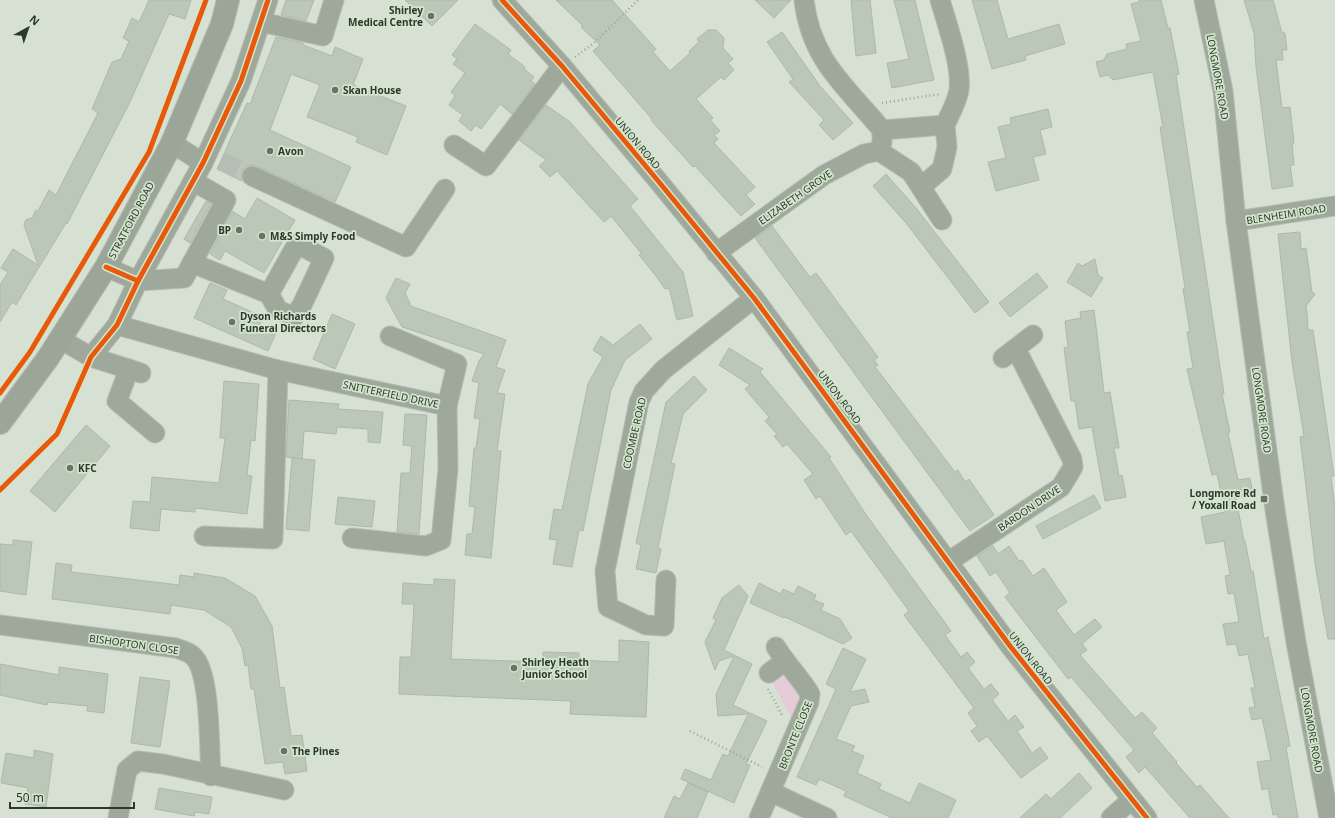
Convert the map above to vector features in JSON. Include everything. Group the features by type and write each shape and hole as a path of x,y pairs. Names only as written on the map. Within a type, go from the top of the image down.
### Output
{"highway":[{"name":"STRATFORD ROAD","path":"0,423 60,339 106,267 172,143 222,24 228,0"}],"street":[{"path":"91,357 117,325 138,281 193,181 210,159 241,81 268,0"},
{"path":"261,22 323,36 334,0"},
{"name":"UNION ROAD","path":"502,0 562,66 754,298 855,432 1010,646 1131,800 1147,818"},
{"path":"804,0 809,28 817,48 841,85 882,130 882,142 879,151 911,172 942,220"},
{"path":"921,187 942,169 947,147 945,125 959,91 959,80 950,34 940,0"},
{"name":"LONGMORE ROAD","path":"1204,0 1223,91 1236,222 1275,510 1296,642 1328,773 1329,818"},
{"path":"454,144 486,166 562,66"},
{"path":"882,130 945,125"},
{"path":"172,143 194,155 210,159"},
{"name":"ELIZABETH GROVE","path":"716,253 824,175 864,154 879,151"},
{"path":"252,176 406,247 445,189"},
{"path":"106,267 138,281 184,278 226,200 193,181"},
{"name":"BLENHEIM ROAD","path":"1236,222 1335,206"},
{"path":"192,263 269,294 278,310 294,316 302,305 324,258 298,244 269,294"},
{"name":"COOMBE ROAD","path":"666,580 664,626 646,625 608,607 605,571 639,402 644,391 663,370 754,298"},
{"name":"SNITTERFIELD DRIVE","path":"117,325 278,370 447,406 448,469 441,540 426,546 352,538"},
{"name":"BARDON DRIVE","path":"948,562 1061,487 1073,467 1072,459 1009,353 1033,335"},
{"path":"390,336 457,364 447,406"},
{"path":"60,339 91,357 135,371 117,401 155,433"},
{"path":"204,536 273,539 278,370"},
{"name":"BISHOPTON CLOSE","path":"0,625 176,648 192,654 200,665 205,684 211,776"},
{"name":"BRONTE CLOSE","path":"759,818 779,775 793,737 809,702 810,694 801,678 780,654 769,673"},
{"path":"118,818 127,770 138,761 163,764 211,776 284,790"},
{"path":"771,792 828,818"},
{"path":"1111,818 1131,800"}],"path":[{"path":"562,66 594,43 638,0"},
{"path":"861,106 959,91"},
{"path":"769,673 765,683 793,737"},
{"path":"690,731 779,775"}],"shaded area":[{"path":"785,671 805,691 792,719 773,684 774,678"}],"building":[{"path":"149,0 191,0 185,19 169,14 130,102 67,224 66,223 16,305 12,302 0,322 0,285 8,272 1,268 13,249 38,265 24,225 26,220 32,218 36,210 38,211 49,190 56,195 98,113 92,109 112,62 121,59 129,41 123,38 132,18 139,22"},
{"path":"286,0 314,0 306,21 281,15"},
{"name":"Shirley Medical Centre","path":"405,0 458,0 432,26"},
{"path":"556,0 612,0 656,49 653,52 670,71 690,53 689,51 699,42 697,39 708,30 716,30 724,38 723,48 733,59 728,63 734,70 724,80 721,77 696,99 713,118 710,120 720,131 714,135 718,139 714,143 755,187 746,195 755,204 741,216 695,166 693,167 593,51 600,45"},
{"path":"755,0 791,0 774,18"},
{"path":"851,0 870,0 876,53 856,56"},
{"path":"894,0 915,0 934,80 892,88 887,63 909,59"},
{"path":"972,0 997,0 1008,39 1059,24 1065,44 1025,56 1026,60 992,69"},
{"path":"1139,0 1161,0 1168,28 1170,28 1179,74 1176,75 1224,394 1222,394 1230,432 1228,433 1238,480 1250,478 1253,495 1236,498 1244,541 1251,571 1253,571 1264,639 1268,637 1287,730 1290,746 1286,747 1298,818 1278,818 1278,814 1273,815 1268,788 1262,790 1257,762 1271,760 1262,718 1252,720 1249,708 1255,707 1251,688 1255,688 1248,654 1239,656 1236,644 1227,645 1223,624 1239,622 1234,593 1228,594 1225,576 1230,575 1224,541 1206,544 1201,517 1225,512 1217,474 1212,475 1187,369 1193,368 1187,332 1190,332 1183,289 1185,288 1160,127 1163,127 1153,72 1113,80 1108,75 1100,77 1096,62 1104,60 1107,54 1127,49 1126,44 1141,41 1131,4 1139,2"},
{"path":"1244,0 1273,0 1282,33 1285,33 1287,50 1282,50 1283,60 1276,60 1282,108 1290,107 1294,143 1292,143 1294,165 1290,165 1293,186 1272,189 1256,67 1254,33"},
{"path":"475,24 511,50 508,54 525,67 524,69 534,77 531,81 535,84 512,114 500,104 481,129 476,125 471,131 459,121 463,115 449,105 455,96 451,92 465,73 453,64 457,59 452,55"},
{"path":"782,32 820,86 853,123 833,140 819,125 824,120 789,82 793,79 767,42"},
{"path":"276,37 303,43 303,45 332,56 335,47 363,59 353,85 406,106 387,155 356,142 358,137 307,117 320,85 291,74 270,130 351,167 335,202 256,166 251,165 245,167 242,172 242,181 217,169 247,103 250,104"},
{"path":"546,105 570,122 638,199 630,206 683,272 693,316 677,320 669,288 665,289 639,255 641,253 611,216 604,222 557,171 550,177 539,166 546,160 519,140"},
{"path":"1048,109 1052,127 1040,130 1046,154 1033,157 1039,180 996,191 988,162 1006,158 998,127 1011,124 1010,118"},
{"path":"886,174 916,208 989,302 975,313 906,223 873,186"},
{"name":"BP","path":"257,198 295,220 264,273 225,251 220,260 210,254 232,211 245,219"},
{"path":"206,201 211,204 190,243 184,239"},
{"path":"772,226 810,277 816,273 878,357 874,360 878,365 875,367 955,472 958,470 965,482 969,479 994,515 970,531 755,238"},
{"path":"1300,232 1301,249 1306,248 1312,292 1315,294 1306,306 1308,330 1313,330 1334,476 1331,476 1335,508 1335,639 1328,639 1316,570 1300,437 1304,436 1292,362 1278,234"},
{"path":"1095,259 1098,275 1103,278 1091,297 1067,282 1078,263 1082,266"},
{"path":"1037,273 1048,287 1010,317 999,303"},
{"path":"396,278 410,284 405,293 411,306 506,340 496,367 505,370 497,393 505,394 497,451 501,451 491,558 465,555 467,534 472,534 475,507 469,506 474,448 476,448 480,419 474,418 479,383 472,381 479,361 484,354 402,327 386,298"},
{"name":"Dyson Richards Funeral Directors","path":"210,283 227,290 223,299 263,317 259,326 276,333 268,351 194,318"},
{"path":"1094,310 1104,393 1110,392 1119,448 1114,448 1119,476 1122,475 1126,497 1105,501 1092,427 1079,429 1075,401 1071,401 1064,348 1068,347 1065,321 1081,318 1080,312"},
{"path":"332,314 355,324 335,369 313,359"},
{"path":"640,324 652,339 625,360 611,390 583,531 579,530 572,567 553,564 557,540 549,539 554,509 562,510 588,384 603,357 593,350 601,336 613,345"},
{"path":"729,348 763,369 760,372 831,457 829,458 867,516 951,631 945,635 961,657 967,652 975,662 968,668 984,689 991,684 999,694 992,700 1008,721 1015,715 1024,727 1017,731 1032,753 1040,747 1048,758 1021,778 987,736 979,742 971,731 977,726 968,713 974,708 904,615 909,611 851,531 846,535 820,496 816,499 804,480 813,474 787,444 783,447 774,436 777,434 765,421 769,417 745,389 750,385 719,365"},
{"path":"694,376 707,390 683,414 671,463 675,464 658,548 661,549 656,573 636,569 641,545 636,543 666,402"},
{"path":"224,381 259,384 255,441 251,440 247,475 252,476 247,514 195,508 195,512 161,509 159,531 130,528 133,501 150,502 152,477 219,483 225,438 220,438"},
{"path":"289,400 339,404 338,409 383,412 380,443 368,442 368,429 337,427 336,434 304,431 302,459 286,457"},
{"path":"405,414 427,415 419,534 397,532 401,473 410,473 412,446 403,445"},
{"name":"KFC","path":"86,425 110,446 55,512 30,491"},
{"path":"292,458 315,460 309,531 286,529"},
{"path":"1094,495 1101,508 1043,539 1036,526"},
{"path":"338,497 375,501 372,527 335,524"},
{"path":"13,540 32,542 26,595 0,591 0,544 13,545"},
{"path":"993,546 998,554 1009,546 1019,561 1022,560 1033,576 1044,568 1067,602 1056,610 1074,635 1095,619 1102,627 1082,644 1087,650 1080,655 1135,718 1142,712 1157,728 1152,733 1177,762 1176,763 1197,787 1200,785 1229,818 1190,818 1145,767 1139,773 1126,757 1134,750 1071,677 1068,679 1005,597 1010,593 996,572 990,576 977,556"},
{"path":"56,563 72,565 71,572 179,585 180,575 194,577 194,573 225,578 255,596 272,626 280,688 284,687 291,736 302,735 307,771 285,774 283,762 265,764 254,689 251,689 248,665 245,666 242,648 231,627 204,610 171,605 170,614 52,599"},
{"path":"434,579 455,580 451,659 543,662 543,652 579,653 579,660 619,662 619,640 649,642 646,717 570,714 571,701 399,694 400,657 411,657 414,604 402,604 403,583 434,585"},
{"path":"759,583 781,594 783,589 794,594 798,586 816,595 814,600 824,604 821,610 840,619 852,638 843,644 785,617 784,618 750,603"},
{"path":"739,585 748,596 724,650 752,664 733,705 767,721 746,764 750,765 734,803 681,779 685,769 711,780 723,754 728,756 748,714 718,716 716,694 734,656 719,661 715,670 705,642 716,620 713,618 722,598"},
{"path":"843,648 866,659 850,692 865,689 869,702 851,706 836,739 855,746 852,751 864,756 857,773 881,784 879,789 910,803 919,783 956,800 948,818 892,818 844,796 846,791 819,779 816,785 797,777 836,689 826,684"},
{"path":"0,664 59,675 59,667 108,674 104,713 87,711 88,706 48,702 47,705 0,695"},
{"path":"140,677 170,681 160,747 131,743"},
{"path":"34,750 53,754 46,807 25,804 28,788 1,783 6,753 34,758"},
{"path":"1079,773 1092,788 1060,818 1020,818 1046,794 1051,799"},
{"path":"688,783 708,792 697,818 664,818 674,796 680,799"},
{"path":"159,788 212,797 209,814 195,812 194,816 155,809"}],"tunnel":[{"path":"221,161 252,176"}],"cycle path":[{"path":"0,393 30,352 149,152 206,0"},
{"path":"106,267 138,281 203,163 241,81 268,0"},
{"path":"502,0 562,66 754,298 1010,646 1147,818"},
{"path":"0,490 57,434 91,357 117,325 138,281"}],"place":[{"name":"Shirley Medical Centre","path":"431,16"},
{"name":"Skan House","path":"335,90"},
{"name":"Avon","path":"270,151"},
{"name":"BP","path":"239,230"},
{"name":"M&S Simply Food","path":"262,236"},
{"name":"Dyson Richards Funeral Directors","path":"232,322"},
{"name":"KFC","path":"70,468"},
{"name":"Longmore Rd / Yoxall Road","path":"1264,499"},
{"name":"Shirley Heath Junior School","path":"514,668"},
{"name":"The Pines","path":"284,751"}]}
